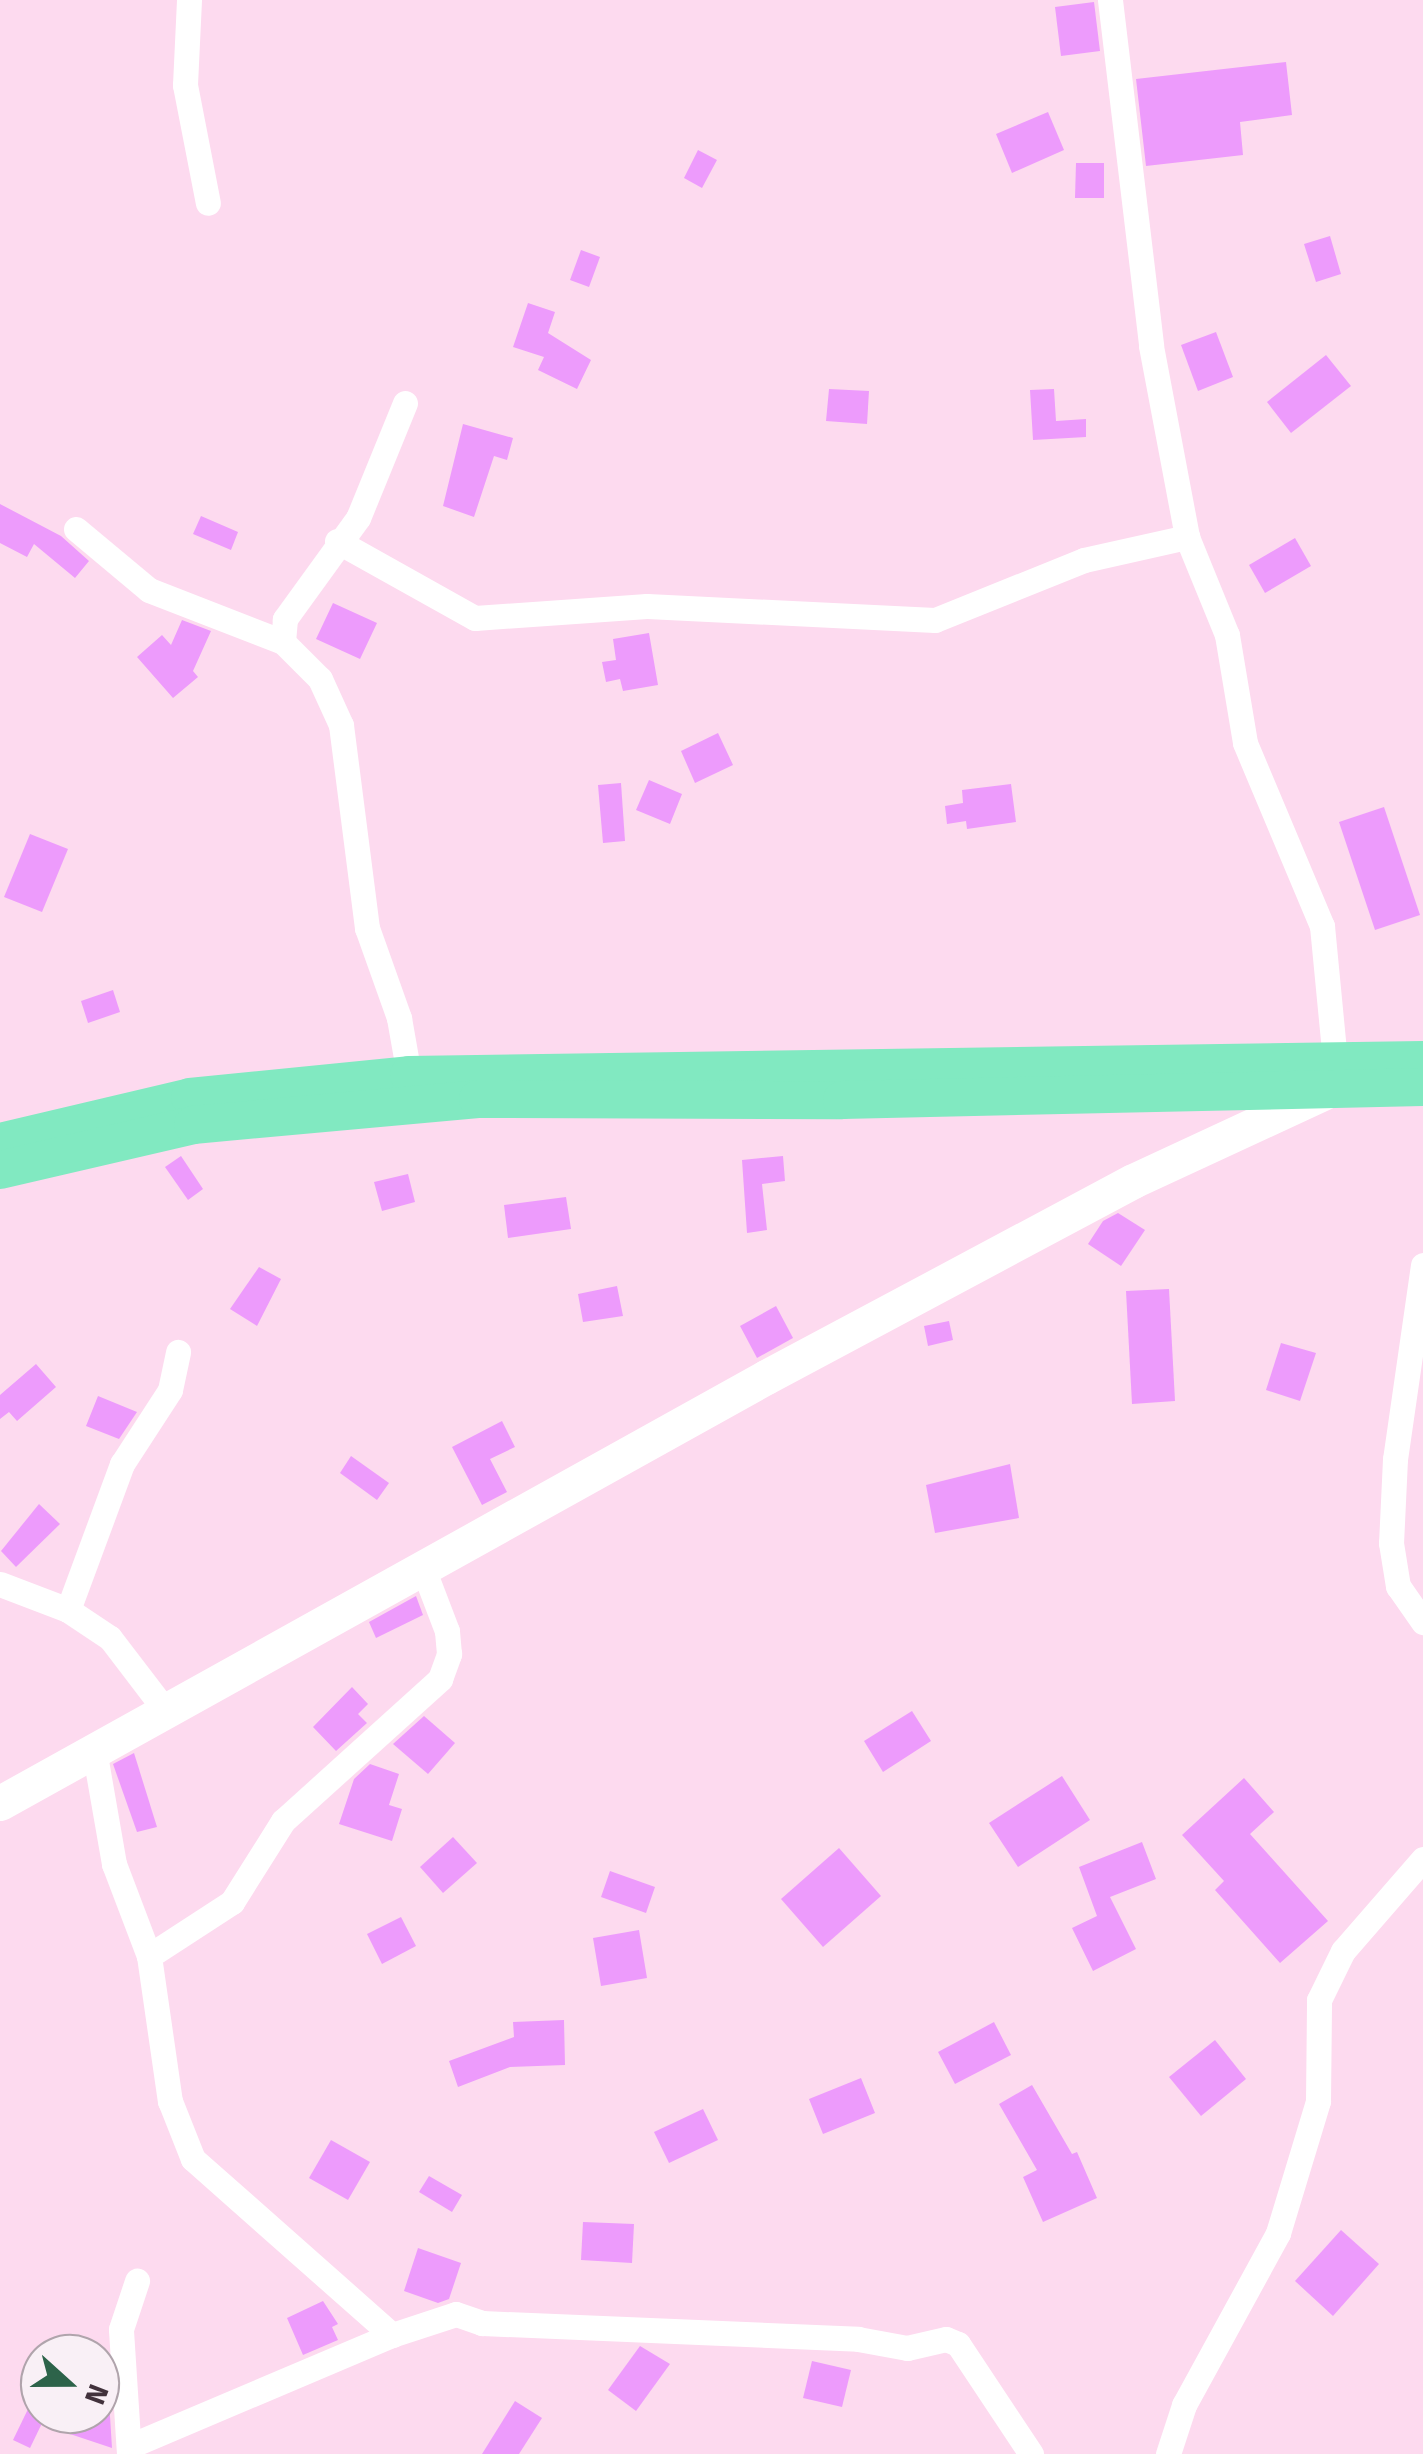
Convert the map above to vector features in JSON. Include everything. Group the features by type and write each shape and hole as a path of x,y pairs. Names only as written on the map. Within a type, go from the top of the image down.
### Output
{"main road":[{"path":"0,1802 95,1755 165,1710 423,1568 1334,1075 1423,1060"},
{"path":"0,1142 190,1097 408,1076 1334,1075 1423,1087"},
{"path":"0,1170 193,1125 408,1104 1050,1078"}],"street":[{"path":"190,0 185,85 208,203"},
{"path":"1110,0 1151,346 1187,538 1227,635 1245,743 1322,926 1334,1075"},
{"path":"283,642 285,620 337,541 358,518 405,403"},
{"path":"76,528 148,590 283,642 320,679 341,725 368,928 399,1018 408,1076"},
{"path":"337,541 475,618 647,606 934,620 1084,560 1187,538"},
{"path":"1423,1265 1395,1459 1391,1543 1398,1586 1423,1622"},
{"path":"68,1610 122,1464 170,1390 178,1352"},
{"path":"148,1956 232,1902 283,1821 440,1679 450,1654 448,1631 423,1568"},
{"path":"0,1584 68,1610 110,1638 165,1710"},
{"path":"95,1755 114,1864 148,1956 170,2102 194,2159 392,2335"},
{"path":"1168,2454 1184,2406 1284,2214 1318,2101 1319,2000 1343,1951 1423,1859"},
{"path":"137,2281 121,2329 129,2450 392,2335 456,2314 482,2324 858,2339 907,2348 946,2339 958,2344 1031,2454"}],"building":[{"path":"1094,2 1100,51 1061,56 1055,7"},
{"path":"1286,62 1292,115 1240,122 1243,155 1146,166 1136,79"},
{"path":"1048,112 1064,150 1012,173 996,134"},
{"path":"698,150 717,160 702,188 684,178"},
{"path":"1076,163 1104,163 1104,198 1075,198"},
{"path":"1330,236 1341,274 1316,282 1304,244"},
{"path":"581,250 600,257 589,287 570,280"},
{"path":"528,303 555,312 548,333 591,360 577,389 538,370 544,357 513,347"},
{"path":"1216,332 1233,377 1198,391 1181,345"},
{"path":"1326,355 1351,386 1291,433 1267,402"},
{"path":"829,389 869,391 867,424 826,421"},
{"path":"1054,389 1056,421 1086,419 1086,437 1033,440 1030,390"},
{"path":"463,424 513,438 507,460 494,456 474,517 443,506"},
{"path":"0,504 61,536 89,561 75,578 34,544 27,557 0,543"},
{"path":"201,516 238,532 231,550 193,534"},
{"path":"1295,538 1311,566 1265,593 1249,565"},
{"path":"333,603 377,623 360,659 316,639"},
{"path":"182,620 211,631 193,671 198,677 173,698 137,657 162,635 171,645"},
{"path":"649,633 658,685 623,691 620,679 606,682 602,662 616,660 613,639"},
{"path":"718,733 733,765 695,783 681,751"},
{"path":"649,780 682,794 670,824 636,810"},
{"path":"621,783 625,841 603,843 598,785"},
{"path":"1011,784 1016,822 967,829 966,821 947,824 945,806 963,803 962,790"},
{"path":"1384,807 1420,915 1375,930 1339,822"},
{"path":"30,834 68,849 42,912 4,897"},
{"path":"113,990 120,1012 88,1023 81,1001"},
{"path":"181,1156 203,1189 188,1200 165,1167"},
{"path":"783,1156 785,1181 762,1184 767,1230 747,1233 742,1160"},
{"path":"408,1174 415,1202 382,1211 374,1182"},
{"path":"566,1197 571,1229 508,1238 504,1205"},
{"path":"1118,1213 1145,1230 1121,1266 1088,1244 1103,1221"},
{"path":"259,1267 281,1279 257,1326 230,1309"},
{"path":"617,1286 623,1316 583,1322 578,1294"},
{"path":"1169,1289 1175,1401 1132,1404 1126,1291"},
{"path":"776,1306 793,1338 757,1358 740,1326"},
{"path":"949,1321 953,1340 928,1346 924,1326"},
{"path":"1281,1343 1316,1353 1300,1401 1266,1390"},
{"path":"36,1364 56,1387 17,1421 9,1412 0,1419 0,1395"},
{"path":"98,1396 137,1412 119,1439 86,1426"},
{"path":"502,1421 515,1447 490,1459 507,1492 482,1505 452,1447"},
{"path":"351,1456 389,1483 377,1500 340,1473"},
{"path":"1010,1464 1019,1518 935,1533 926,1485"},
{"path":"39,1504 60,1524 16,1567 1,1551"},
{"path":"416,1596 423,1615 376,1638 369,1622"},
{"path":"352,1687 368,1704 358,1714 367,1723 336,1751 313,1727"},
{"path":"912,1711 931,1741 883,1772 864,1741"},
{"path":"424,1716 455,1743 428,1774 393,1744"},
{"path":"134,1753 157,1827 137,1832 113,1764"},
{"path":"370,1764 399,1774 389,1805 402,1809 392,1841 339,1824 354,1779"},
{"path":"1062,1776 1090,1820 1018,1867 989,1823"},
{"path":"1244,1778 1274,1812 1250,1834 1328,1921 1280,1963 1215,1890 1224,1881 1182,1835"},
{"path":"453,1837 477,1863 443,1893 420,1867"},
{"path":"1142,1842 1156,1879 1110,1897 1136,1949 1093,1971 1072,1928 1097,1916 1079,1867"},
{"path":"839,1848 881,1896 823,1947 781,1899"},
{"path":"610,1871 655,1887 646,1913 601,1897"},
{"path":"401,1917 416,1946 382,1964 367,1934"},
{"path":"639,1930 647,1978 601,1986 593,1938"},
{"path":"564,2020 565,2065 510,2067 458,2087 449,2061 514,2037 513,2022"},
{"path":"994,2022 1011,2055 955,2084 938,2052"},
{"path":"1215,2040 1246,2079 1201,2116 1169,2077"},
{"path":"861,2078 875,2113 823,2134 809,2099"},
{"path":"1032,2085 1072,2154 1077,2152 1097,2198 1043,2222 1023,2177 1037,2170 999,2104"},
{"path":"703,2109 718,2140 669,2163 654,2132"},
{"path":"331,2140 370,2162 348,2200 309,2178"},
{"path":"429,2176 462,2195 452,2212 419,2192"},
{"path":"583,2222 634,2224 632,2263 581,2260"},
{"path":"1341,2230 1379,2264 1333,2316 1295,2281"},
{"path":"418,2248 461,2263 449,2299 438,2303 404,2291"},
{"path":"323,2301 338,2324 332,2327 338,2340 303,2355 287,2318"},
{"path":"640,2346 670,2364 636,2411 608,2390"},
{"path":"812,2361 851,2370 842,2407 803,2398"},
{"path":"515,2401 542,2418 519,2454 482,2454"},
{"path":"20,2426 20,2434 37,2434 30,2448 13,2440"},
{"path":"70,2434 111,2434 112,2448"}]}
